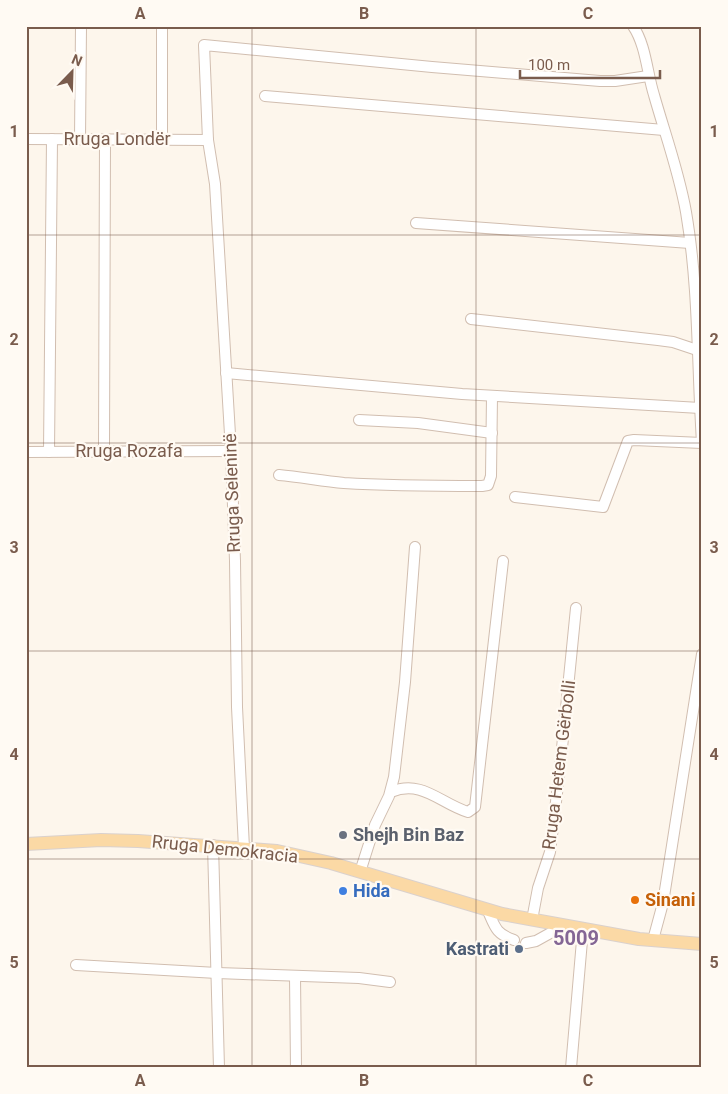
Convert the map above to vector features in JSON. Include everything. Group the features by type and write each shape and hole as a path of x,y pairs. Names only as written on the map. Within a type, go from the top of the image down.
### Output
{"main road":[{"name":"Rruga Demokracia","path":"26,844 108,840 277,851 360,872 488,911 583,930 701,945"}],"street":[{"path":"80,26 80,139"},
{"path":"162,26 162,139"},
{"path":"515,497 603,507 628,441 702,443 696,305 690,243 679,184 648,76 642,43 634,26"},
{"name":"Rruga Seleninë","path":"244,848 237,707 231,451 215,184 208,140 204,45 600,81 615,81 648,76"},
{"path":"265,96 664,130"},
{"name":"Rruga Londër","path":"26,139 208,140"},
{"path":"49,452 52,139"},
{"path":"104,451 105,139"},
{"path":"416,223 690,243"},
{"path":"471,319 673,342 697,350"},
{"path":"226,373 492,396 700,408"},
{"path":"279,475 351,483 424,486 488,485 491,476 492,396"},
{"path":"359,420 418,423 492,433"},
{"name":"Rruga Rozafa","path":"26,452 231,451"},
{"path":"360,872 375,825 391,792 394,777 415,547"},
{"path":"391,792 408,787 418,789 468,812 474,807 503,561"},
{"name":"Rruga Hetem Gërbolli","path":"532,920 538,888 550,852 576,608"},
{"path":"653,940 663,903 702,654"},
{"path":"213,846 219,1068"},
{"path":"488,911 497,931 504,937 514,940"},
{"path":"526,943 536,941 562,926"},
{"path":"571,1068 583,930"},
{"path":"76,965 217,973 360,978 390,982"},
{"path":"295,976 296,1068"}],"place":[{"name":"Shejh Bin Baz","path":"343,835"},
{"name":"Hida","path":"343,891"},
{"name":"Sinani","path":"635,900"},
{"name":"Kastrati","path":"519,949"}],"district":[{"name":"5009","path":"576,938"}]}
